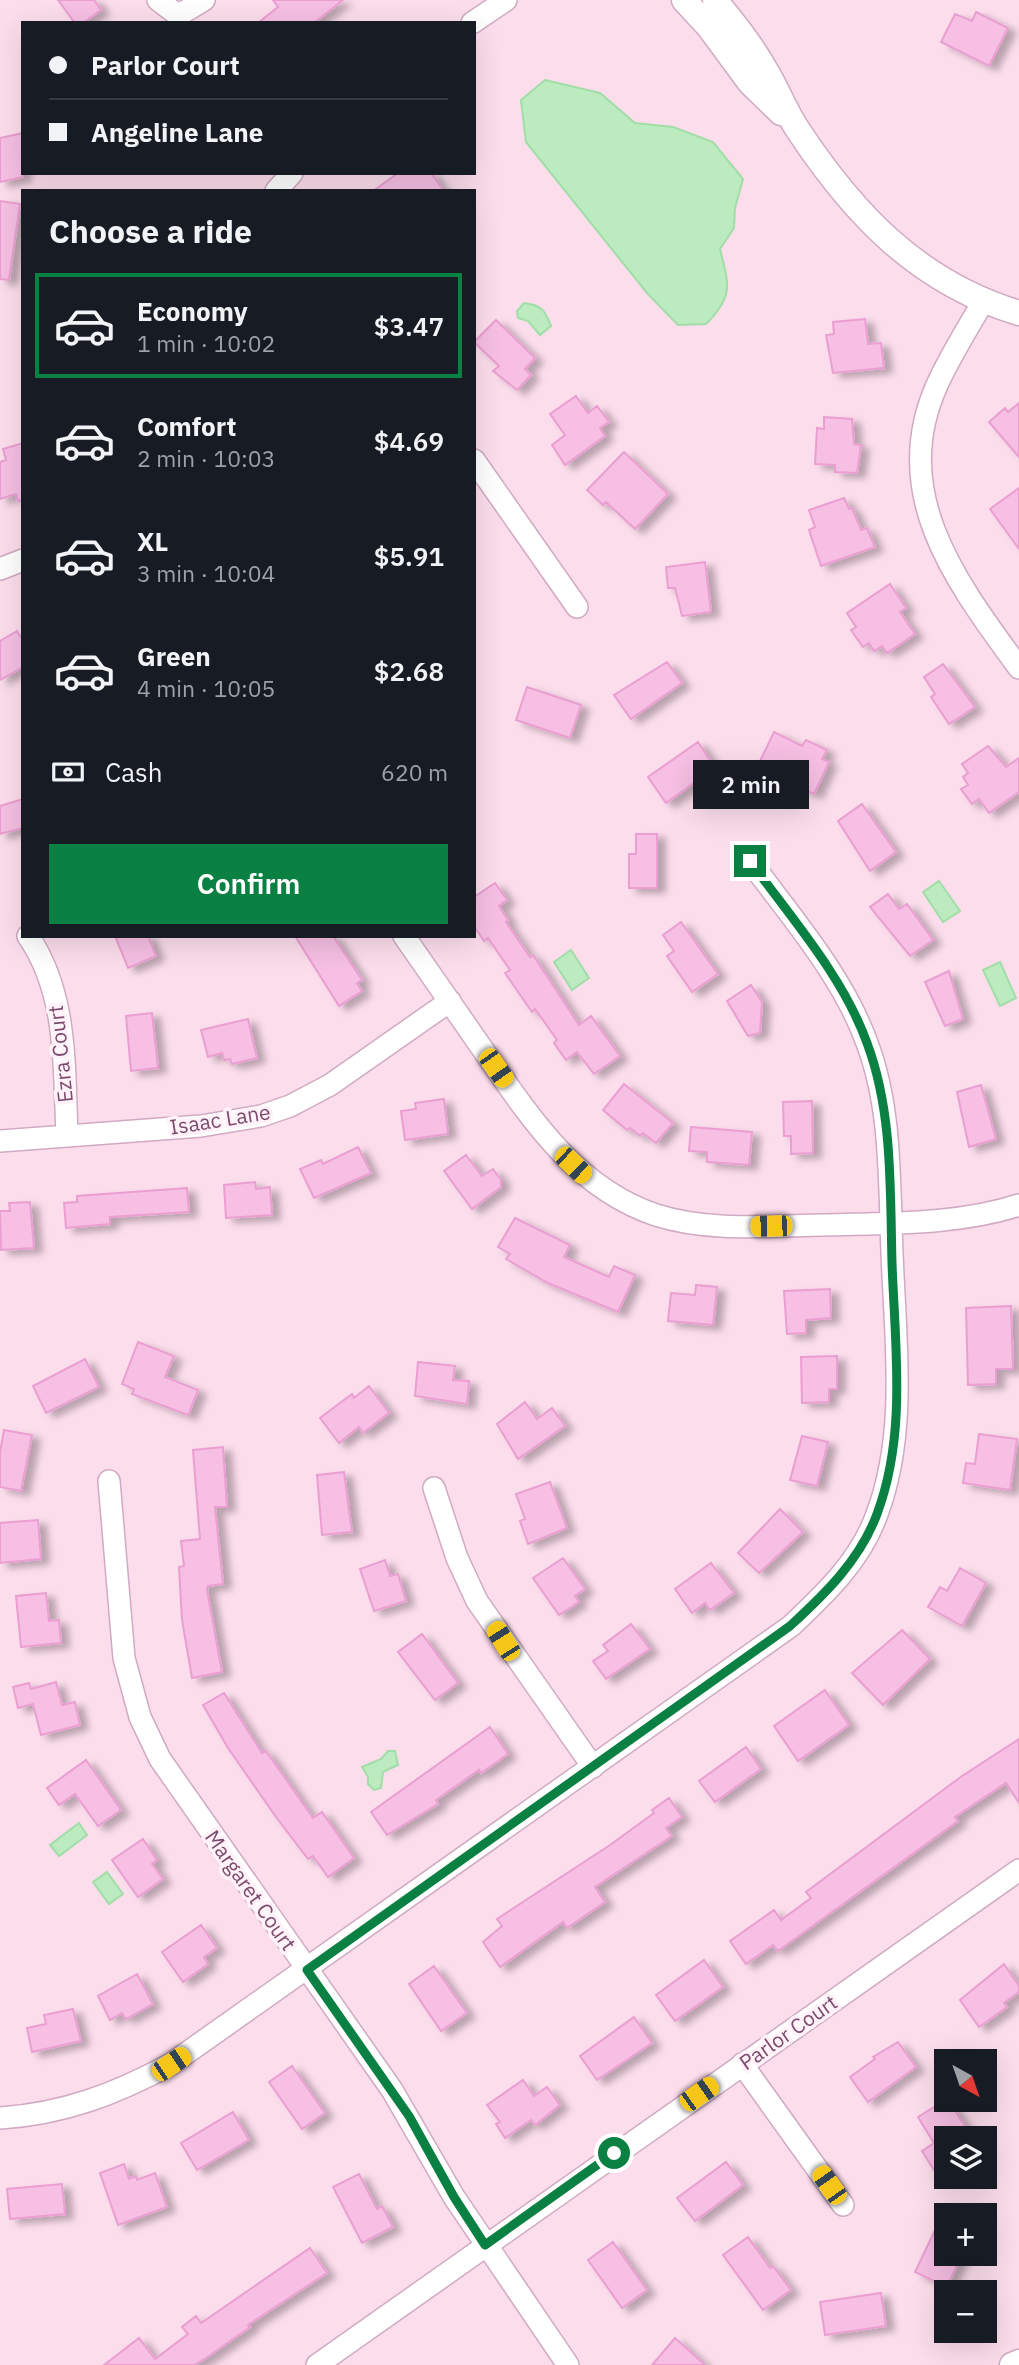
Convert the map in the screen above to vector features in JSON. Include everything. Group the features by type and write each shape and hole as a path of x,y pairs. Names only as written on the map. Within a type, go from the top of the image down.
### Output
{"street":[{"path":"159,0 175,13 184,12 204,0"},
{"path":"475,21 506,0"},
{"path":"684,0 708,26 750,83 797,128"},
{"path":"715,0 749,42 797,128 856,209 877,232 939,277 984,300 1019,313"},
{"path":"278,189 290,175"},
{"path":"984,300 937,384 921,444 920,475 934,535 947,563 1019,668"},
{"path":"476,463 577,607"},
{"path":"0,569 21,561"},
{"path":"0,2118 41,2114 86,2103 130,2086 171,2064 790,1626 835,1583 863,1545 886,1488 895,1442 897,1395 886,1131 876,1070 867,1041 827,970 750,861"},
{"name":"Ezra Court","path":"27,938 51,980 59,1012 67,1136"},
{"path":"405,938 527,1113 557,1149 590,1181 628,1204 656,1215 716,1226 891,1223 964,1217 1019,1205"},
{"name":"Isaac Lane","path":"0,1141 201,1126 261,1116 290,1106 330,1085 450,1001"},
{"name":"Margaret Court","path":"109,1481 124,1658 140,1717 160,1759 409,2116 454,2197 569,2365"},
{"path":"434,1488 457,1558 477,1601 593,1767"},
{"name":"Parlor Court","path":"317,2365 1019,1870"},
{"path":"742,2064 844,2205"},
{"path":"1012,2365 1019,2362"}],"shaded area":[{"path":"0,0 1019,0 1019,2365 0,2365"},
{"path":"545,80 600,93 635,123 673,127 713,142 743,179 735,208 734,228 720,249 727,290 721,306 706,324 678,325 647,293 526,142 521,100"},
{"path":"524,303 535,305 547,316 551,326 540,335 528,321 518,318 517,311"},
{"path":"939,881 960,911 943,922 923,892"},
{"path":"571,950 589,978 572,990 554,962"},
{"path":"1000,962 1016,998 1000,1006 983,970"},
{"path":"388,1751 395,1751 398,1765 383,1772 381,1788 374,1790 368,1784 368,1777 362,1767 381,1759"},
{"path":"79,1823 87,1835 59,1856 50,1845"},
{"path":"107,1872 123,1894 109,1904 93,1882"}],"building":[{"path":"58,0 94,0 101,10 86,21 74,21"},
{"path":"273,0 343,0 317,21 260,21 278,7"},
{"path":"976,12 1008,28 989,66 941,42 955,14 972,21"},
{"path":"21,133 23,177 0,182 0,138"},
{"path":"395,175 432,175 443,189 376,189"},
{"path":"0,201 20,204 9,280 0,279"},
{"path":"865,319 868,344 881,343 884,368 833,373 826,335 834,334 833,322"},
{"path":"496,320 535,358 525,369 531,375 517,390 493,371 499,366 476,344 476,340"},
{"path":"576,396 588,413 597,406 609,422 600,428 605,436 565,465 552,445 565,435 550,414"},
{"path":"1019,403 1019,457 989,422 1005,408 1008,412"},
{"path":"824,417 852,419 854,444 861,445 857,473 835,472 835,465 815,464 817,428 824,429"},
{"path":"21,444 21,500 18,501 16,494 0,499 0,462 6,460 3,449"},
{"path":"624,452 668,494 635,529 606,502 603,505 587,490"},
{"path":"1019,488 1019,549 990,509"},
{"path":"844,498 849,509 852,508 861,530 867,528 875,547 821,566 809,530 815,527 809,510"},
{"path":"705,562 711,612 682,616 675,588 668,588 666,567"},
{"path":"890,584 906,608 900,612 915,634 887,653 882,646 874,651 869,643 863,647 851,630 856,627 847,613"},
{"path":"17,631 21,638 21,668 0,680 0,641"},
{"path":"667,662 682,683 631,719 614,695"},
{"path":"943,664 975,707 949,724 931,697 935,694 924,677"},
{"path":"527,687 581,705 570,738 516,720"},
{"path":"774,732 802,746 806,740 827,750 822,759 829,762 814,794 777,776 780,770 760,761"},
{"path":"698,742 715,768 666,803 648,777"},
{"path":"988,746 1006,767 1019,758 1019,792 989,813 979,799 972,804 961,789 968,785 963,777 968,773 962,764"},
{"path":"21,800 21,829 0,834 0,806"},
{"path":"862,804 896,852 870,871 838,821"},
{"path":"636,834 657,834 657,888 629,888 629,854 636,854"},
{"path":"495,883 507,900 499,906 508,920 506,922 530,957 533,955 579,1025 591,1016 620,1056 594,1074 577,1052 566,1060 554,1043 557,1040 535,1009 532,1012 505,973 510,970 488,938 484,941 476,929 476,896"},
{"path":"888,894 899,909 907,904 933,940 910,956 870,907"},
{"path":"681,922 718,974 692,992 667,956 674,951 663,935"},
{"path":"116,938 149,938 156,956 128,968"},
{"path":"296,938 334,938 362,980 357,983 362,991 339,1006"},
{"path":"949,971 963,1019 945,1026 925,982"},
{"path":"751,985 762,1002 760,1033 748,1036 727,1001"},
{"path":"152,1013 158,1068 131,1071 126,1016"},
{"path":"248,1019 257,1058 232,1064 230,1059 224,1060 222,1053 208,1057 201,1030"},
{"path":"624,1084 673,1123 656,1143 643,1133 640,1136 630,1128 627,1130 603,1110"},
{"path":"981,1085 996,1139 969,1147 957,1092"},
{"path":"444,1099 448,1134 405,1140 401,1111 416,1109 415,1103"},
{"path":"812,1101 813,1153 791,1154 791,1136 784,1136 783,1102"},
{"path":"691,1127 752,1132 749,1165 707,1162 707,1152 689,1151"},
{"path":"358,1147 371,1173 314,1198 300,1169 321,1160 323,1164"},
{"path":"466,1155 482,1176 493,1169 501,1180 501,1187 472,1209 444,1171"},
{"path":"255,1182 256,1189 270,1187 272,1215 226,1218 224,1185"},
{"path":"187,1188 189,1212 110,1217 110,1224 66,1228 64,1203 77,1202 77,1196"},
{"path":"30,1202 34,1248 1,1250 0,1211 10,1211 9,1203"},
{"path":"515,1218 570,1245 564,1257 609,1277 614,1266 635,1275 618,1312 548,1283 506,1259 510,1254 498,1247"},
{"path":"696,1285 717,1287 713,1325 668,1321 671,1293 695,1295"},
{"path":"830,1289 831,1318 806,1320 806,1333 787,1334 784,1291"},
{"path":"1011,1306 1013,1369 996,1369 996,1384 968,1385 966,1308"},
{"path":"138,1342 174,1356 165,1377 198,1390 188,1415 132,1394 134,1389 122,1384"},
{"path":"837,1356 837,1389 829,1389 829,1402 802,1403 801,1357"},
{"path":"85,1359 99,1387 46,1413 33,1386"},
{"path":"418,1362 455,1366 453,1380 469,1381 467,1404 415,1396"},
{"path":"369,1386 389,1413 363,1433 359,1427 339,1443 320,1418 352,1394 354,1398"},
{"path":"525,1402 537,1419 552,1408 565,1426 518,1459 497,1424"},
{"path":"4,1430 32,1435 21,1491 0,1487 0,1452"},
{"path":"979,1434 1017,1439 1010,1490 963,1483 966,1463 975,1464"},
{"path":"802,1436 828,1442 817,1486 790,1480"},
{"path":"223,1447 227,1507 215,1507 223,1584 208,1586 207,1590 222,1672 192,1678 182,1620 179,1567 184,1566 181,1541 200,1539 193,1450"},
{"path":"344,1472 352,1532 322,1535 317,1475"},
{"path":"550,1482 567,1528 528,1544 520,1521 525,1519 516,1494"},
{"path":"780,1509 803,1532 759,1573 738,1553"},
{"path":"38,1520 41,1559 0,1563 0,1523"},
{"path":"563,1558 585,1589 575,1596 579,1602 559,1615 533,1578"},
{"path":"385,1560 390,1576 398,1574 406,1601 374,1611 360,1569"},
{"path":"711,1563 734,1593 710,1610 705,1603 692,1613 675,1589"},
{"path":"960,1568 986,1583 962,1626 928,1607 940,1587 947,1591"},
{"path":"46,1593 49,1621 59,1620 61,1643 21,1647 16,1596"},
{"path":"631,1624 650,1649 606,1679 593,1661 608,1651 603,1645"},
{"path":"902,1630 930,1659 883,1705 852,1673"},
{"path":"422,1634 458,1683 435,1700 398,1652"},
{"path":"56,1682 62,1705 75,1702 80,1725 41,1735 33,1704 18,1708 13,1687 29,1683 31,1689"},
{"path":"825,1690 849,1725 798,1761 774,1726"},
{"path":"224,1693 262,1753 266,1751 313,1818 322,1812 354,1858 328,1877 313,1856 308,1859 276,1817 228,1748 203,1705"},
{"path":"490,1727 508,1754 481,1773 479,1770 436,1800 438,1804 387,1835 371,1812"},
{"path":"1019,1739 1019,1803 1006,1783 955,1817 958,1821 778,1951 773,1945 746,1964 730,1941 774,1910 781,1920 811,1898 806,1892 962,1776"},
{"path":"746,1747 761,1769 715,1802 699,1781"},
{"path":"86,1760 121,1810 98,1826 75,1794 59,1805 47,1788"},
{"path":"669,1798 682,1817 666,1828 672,1836 595,1887 605,1902 567,1928 563,1922 500,1967 483,1942 502,1926 497,1919 610,1845 654,1813 652,1810"},
{"path":"143,1839 157,1860 152,1864 163,1879 138,1897 112,1860"},
{"path":"201,1925 217,1948 204,1957 208,1964 183,1982 162,1952"},
{"path":"704,1960 723,1987 675,2021 656,1995"},
{"path":"1004,1964 1019,1986 1019,1992 1004,2003 1007,2007 979,2027 960,2000"},
{"path":"434,1966 467,2013 441,2031 409,1984"},
{"path":"137,1974 153,2004 126,2019 122,2013 110,2020 98,1996"},
{"path":"73,2009 81,2041 32,2052 27,2028 46,2024 44,2015"},
{"path":"634,2017 652,2043 597,2080 580,2056"},
{"path":"898,2042 916,2067 868,2102 850,2077 875,2059 873,2057"},
{"path":"292,2066 325,2113 302,2129 269,2082"},
{"path":"523,2080 534,2096 547,2087 560,2105 535,2125 531,2120 505,2138 496,2124 500,2122 487,2105"},
{"path":"934,2107 934,2112 956,2112 965,2126 934,2126 934,2143 918,2117"},
{"path":"233,2112 249,2140 197,2170 181,2143"},
{"path":"934,2143 934,2170 922,2151"},
{"path":"726,2162 743,2185 695,2221 677,2198"},
{"path":"124,2164 129,2179 136,2176 137,2180 155,2173 167,2207 118,2225 100,2173"},
{"path":"359,2174 377,2209 382,2206 393,2227 362,2243 333,2187"},
{"path":"62,2184 65,2214 10,2219 7,2189"},
{"path":"934,2232 934,2266 957,2266 950,2280 934,2281 915,2272"},
{"path":"748,2237 770,2268 773,2266 791,2290 763,2310 723,2255"},
{"path":"613,2242 647,2290 622,2308 588,2260"},
{"path":"310,2248 327,2273 248,2325 250,2327 194,2365 104,2365 139,2338 155,2359 188,2334 182,2327 196,2316 201,2323"},
{"path":"881,2293 886,2326 825,2335 820,2302"},
{"path":"675,2338 705,2365 652,2365"}],"route":[{"path":"614,2153 485,2245 454,2197 409,2116 307,1970 790,1626 835,1583 863,1545 876,1517 893,1457 897,1395 886,1131 876,1070 867,1041 846,999 750,861"}]}
